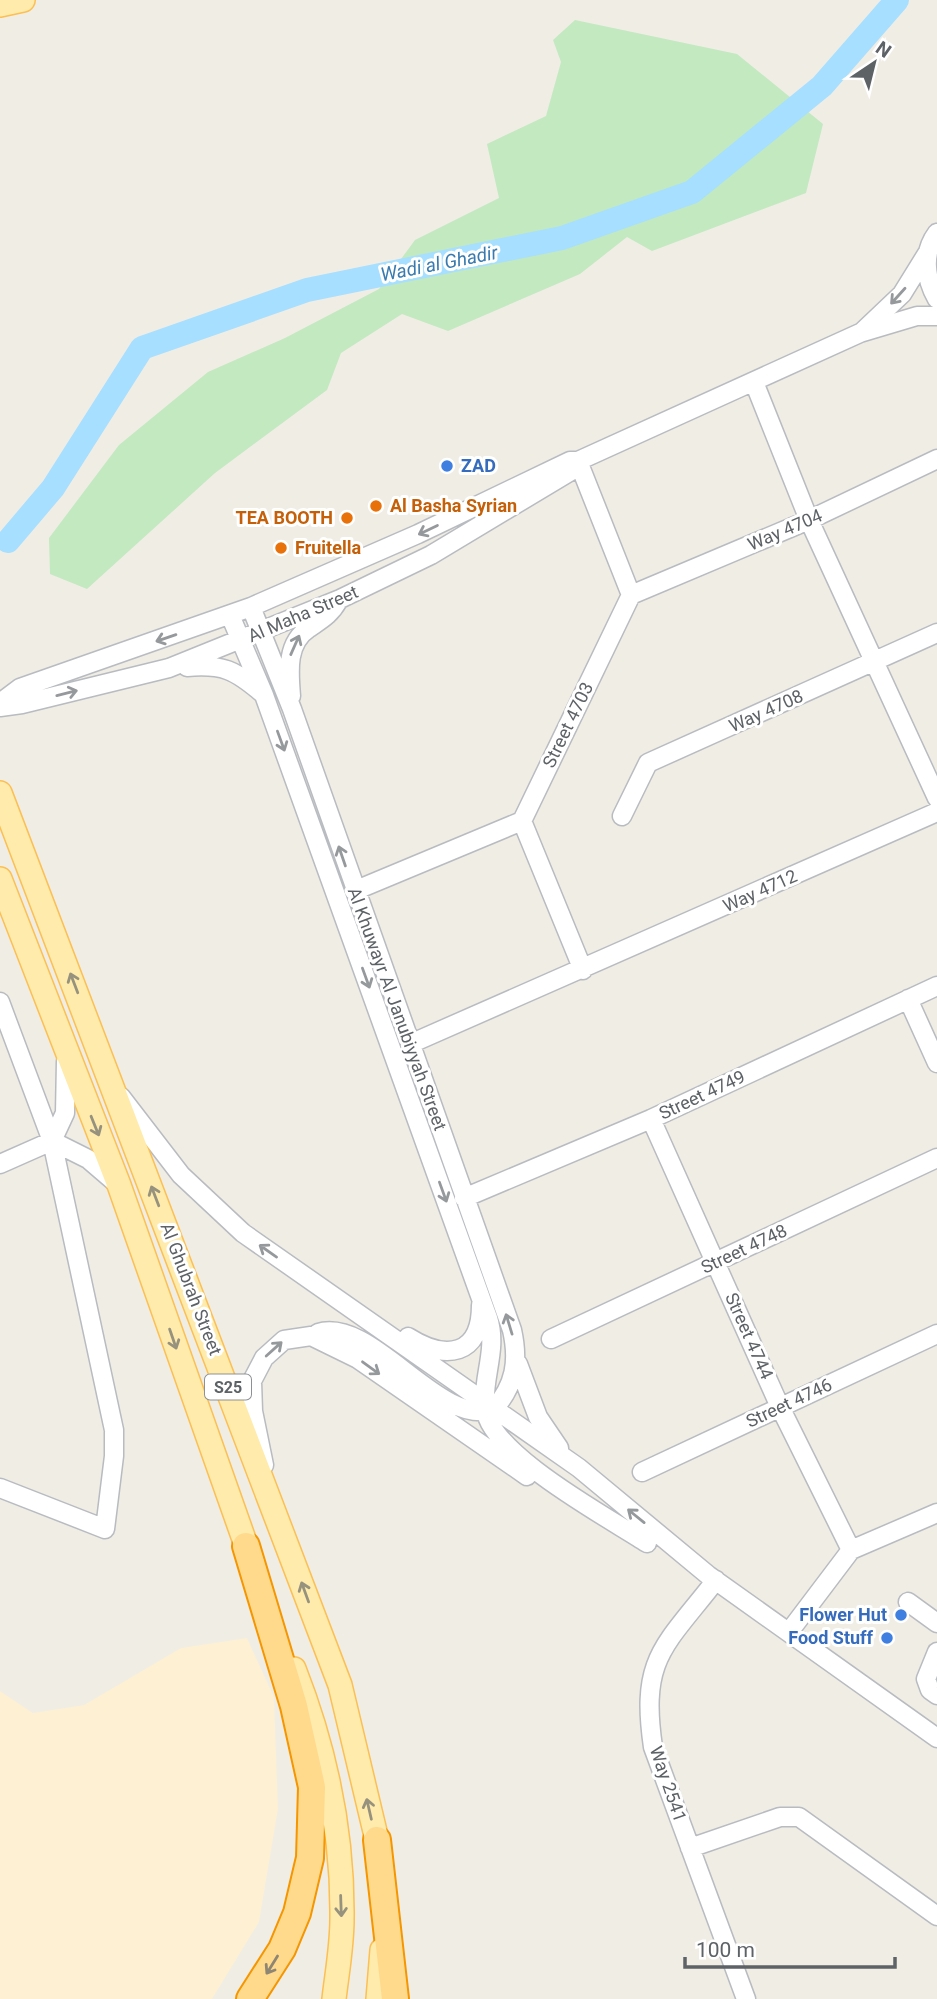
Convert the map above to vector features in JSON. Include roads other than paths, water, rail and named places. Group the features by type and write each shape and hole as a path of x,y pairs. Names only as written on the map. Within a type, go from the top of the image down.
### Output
{"highway":[{"path":"246,1546 294,1706 312,1787 310,1858 298,1913 282,1949 250,1999"},
{"path":"377,1840 395,1999"}],"main road":[{"path":"0,5 23,0"},
{"name":"Al Ghubrah Street","path":"0,793 340,1685 377,1840 382,1945 378,1999"},
{"name":"Al Ghubrah Street","path":"0,879 65,1052 119,1185 246,1546 314,1718 338,1833 342,1920 334,1999"}],"street":[{"name":"Al Maha Street","path":"860,334 902,294 937,233"},
{"path":"928,252 926,270 937,299"},
{"name":"Al Maha Street","path":"0,705 20,688 251,607 418,534 570,461 578,461 860,334 917,316 937,316"},
{"path":"754,382 809,520 937,797"},
{"name":"Way 4704","path":"631,595 809,520 937,459"},
{"name":"Al Maha Street","path":"0,705 22,704 169,668 261,633 431,555 575,470 578,461"},
{"path":"578,461 631,595"},
{"name":"Street 4703","path":"522,821 631,595"},
{"path":"292,709 291,647 300,634 332,612 340,599"},
{"name":"Al Khuwayr Al Janubiyyah Street","path":"251,607 292,709 354,891 512,1330 516,1355 511,1383 488,1408"},
{"name":"Al Khuwayr Al Janubiyyah Street","path":"230,615 264,695 479,1291 493,1339 488,1408"},
{"name":"Way 4708","path":"621,816 648,763 937,633"},
{"path":"169,668 216,666 241,675 264,695"},
{"name":"Way 4712","path":"410,1044 937,812"},
{"path":"354,891 522,821 583,970"},
{"name":"Street 4749","path":"464,1198 651,1119 937,986"},
{"path":"908,999 937,1062"},
{"path":"0,1002 4,1022 52,1141 114,1430 114,1456 105,1529 0,1488"},
{"path":"0,1164 52,1141 62,1120 67,1097 65,1052"},
{"path":"114,1088 201,1197 290,1267 488,1408 579,1468 712,1578 937,1738"},
{"name":"Street 4744","path":"651,1119 780,1407 851,1550"},
{"path":"52,1141 88,1159 119,1185"},
{"name":"Street 4748","path":"551,1339 937,1158"},
{"path":"290,1267 323,1281 409,1338 437,1352 453,1352 465,1347 475,1336 481,1306 479,1291"},
{"path":"273,1506 253,1411 252,1381 264,1358 284,1340 331,1332 350,1338 391,1361 444,1399 464,1409 488,1408"},
{"name":"Street 4746","path":"642,1472 937,1334"},
{"path":"311,1336 358,1359 527,1477 582,1510 712,1578"},
{"path":"516,1355 524,1387 538,1417 549,1436 579,1468"},
{"path":"488,1408 497,1437 517,1456 647,1543"},
{"path":"789,1632 851,1550 937,1513"},
{"name":"Way 2541","path":"712,1578 661,1652 648,1688 653,1747 746,1999"},
{"path":"908,1602 937,1623"},
{"path":"937,1652 926,1679 930,1690 937,1695"},
{"path":"690,1848 780,1818 799,1817 937,1916"}],"waterway":[{"name":"Wadi al Ghadir","path":"8,541 53,488 142,348 307,290 562,238 692,192 822,86 897,0"}],"place":[{"name":"ZAD","path":"447,466"},
{"name":"Al Basha Syrian","path":"376,506"},
{"name":"TEA BOOTH","path":"347,518"},
{"name":"Fruitella","path":"281,548"},
{"name":"Flower Hut","path":"901,1615"},
{"name":"Food Stuff","path":"887,1638"}]}
